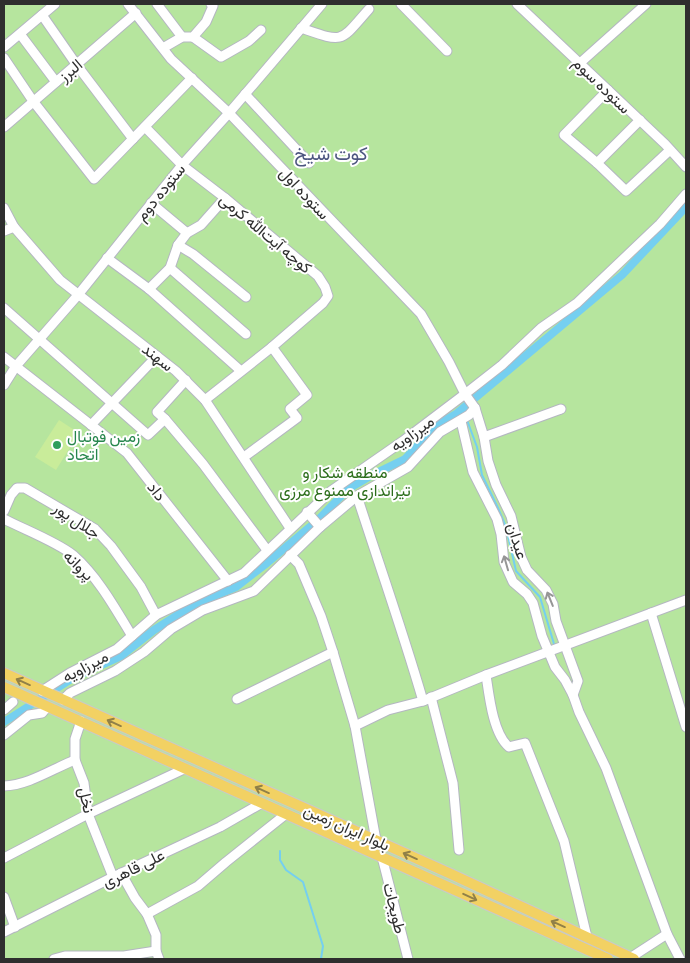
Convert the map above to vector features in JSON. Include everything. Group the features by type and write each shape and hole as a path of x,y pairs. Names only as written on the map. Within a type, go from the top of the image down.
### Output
{"main road":[{"path":"4,674 42,690"},
{"name":"بلوار ایران زمین","path":"4,687 608,959"},
{"name":"بلوار ایران زمین","path":"42,690 376,840 632,958"}],"street":[{"path":"4,48 55,4"},
{"name":"ستوده اول","path":"128,4 171,59 228,113 421,314 466,396 468,414"},
{"path":"157,4 182,37"},
{"path":"193,37 206,22 213,6 211,4"},
{"name":"ستوده دوم","path":"4,385 16,366 78,295 182,165 322,4"},
{"path":"401,4 446,51"},
{"name":"ستوده سوم","path":"517,4 640,120 686,167"},
{"path":"580,63 646,4"},
{"path":"301,28 330,38 338,38 345,35 369,9"},
{"name":"البرز","path":"4,127 136,13"},
{"path":"42,15 76,64 134,139"},
{"path":"162,48 182,37 193,37 221,57 249,41 261,30"},
{"path":"20,34 56,82"},
{"path":"4,58 33,101 94,179 192,78"},
{"path":"608,90 564,135 626,191 670,150"},
{"path":"245,94 309,163"},
{"path":"597,163 640,120"},
{"name":"کوچه آیت‌الله کرمی","path":"144,127 182,165 225,198 318,276 328,296 323,303 272,347 205,400"},
{"name":"میرزاویه","path":"42,690 117,648 156,615 244,573 290,528 314,520 331,491 466,396 541,328 577,303 607,276 660,224 686,194"},
{"path":"149,289 170,268 178,245 187,234 201,225 225,198"},
{"path":"151,203 187,234"},
{"name":"سهند","path":"4,208 14,227 60,280 157,356 186,380 205,400 290,528"},
{"path":"4,231 14,227"},
{"path":"178,245 193,254 246,297"},
{"path":"107,258 149,289 241,371"},
{"path":"170,268 246,334"},
{"path":"4,308 148,435 165,419"},
{"path":"244,457 296,418 290,409 308,395 272,347"},
{"path":"91,424 157,356"},
{"name":"داد","path":"4,357 128,453 228,581"},
{"path":"186,380 157,412 204,464 267,550"},
{"path":"484,437 561,410"},
{"path":"61,699 70,692 115,671 144,652 171,630 203,610 254,591 290,555 314,520 408,467 440,432 468,414"},
{"name":"عیدان","path":"468,414 484,437 488,461 510,516 521,557 527,570 546,590 553,604 556,621 578,681 573,696"},
{"name":"عیدان","path":"468,414 473,472 497,519 501,534 504,562 513,582 527,594 533,603 548,652 555,667 565,680 606,768 667,934 680,959"},
{"name":"جلال پور","path":"4,511 11,495 17,488 25,488 95,529 111,546 141,587 156,615"},
{"path":"357,496 388,591 427,699 453,783 459,850"},
{"name":"پروانه","path":"4,519 72,554 105,593 132,636"},
{"path":"290,555 300,564 333,652 355,726 376,840"},
{"path":"355,726 388,710 427,699 686,600"},
{"path":"650,613 686,727"},
{"path":"237,699 333,652"},
{"path":"486,675 493,714 504,743 509,747 525,743 564,841 587,937"},
{"path":"4,710 13,702"},
{"path":"4,735 29,715 42,713 45,706"},
{"name":"نخل","path":"81,721 75,739 75,760 84,783 88,814 117,875 148,914 156,934 158,955"},
{"path":"4,786 32,779 75,760"},
{"path":"4,858 88,814 184,769"},
{"name":"علی قاهری","path":"4,932 117,875 220,827 262,803"},
{"path":"148,914 198,886 286,814"},
{"name":"طویجات","path":"382,857 408,959"},
{"path":"4,897 15,927"},
{"path":"632,958 667,934"},
{"path":"54,959 65,956 158,955"}],"green space":[{"name":"منطقه شکار و تیراندازی ممنوع مرزی","path":"4,4 686,4 686,959 4,959"},
{"name":"زمین فوتبال اتحاد","path":"59,420 79,433 56,470 35,457"}],"waterway":[{"path":"4,722 73,678 121,656 154,630 195,604 236,587 318,520 348,489 405,459 437,425 456,414 622,275 686,207"},
{"path":"467,420 477,447 482,475 506,527 516,571 540,597 554,644"},
{"path":"280,851 280,860 286,870 303,882 323,946 321,959"}],"place":[{"name":"زمین فوتبال اتحاد","path":"57,445"}],"district":[{"name":"کوت شیخ","path":"331,153"}]}
